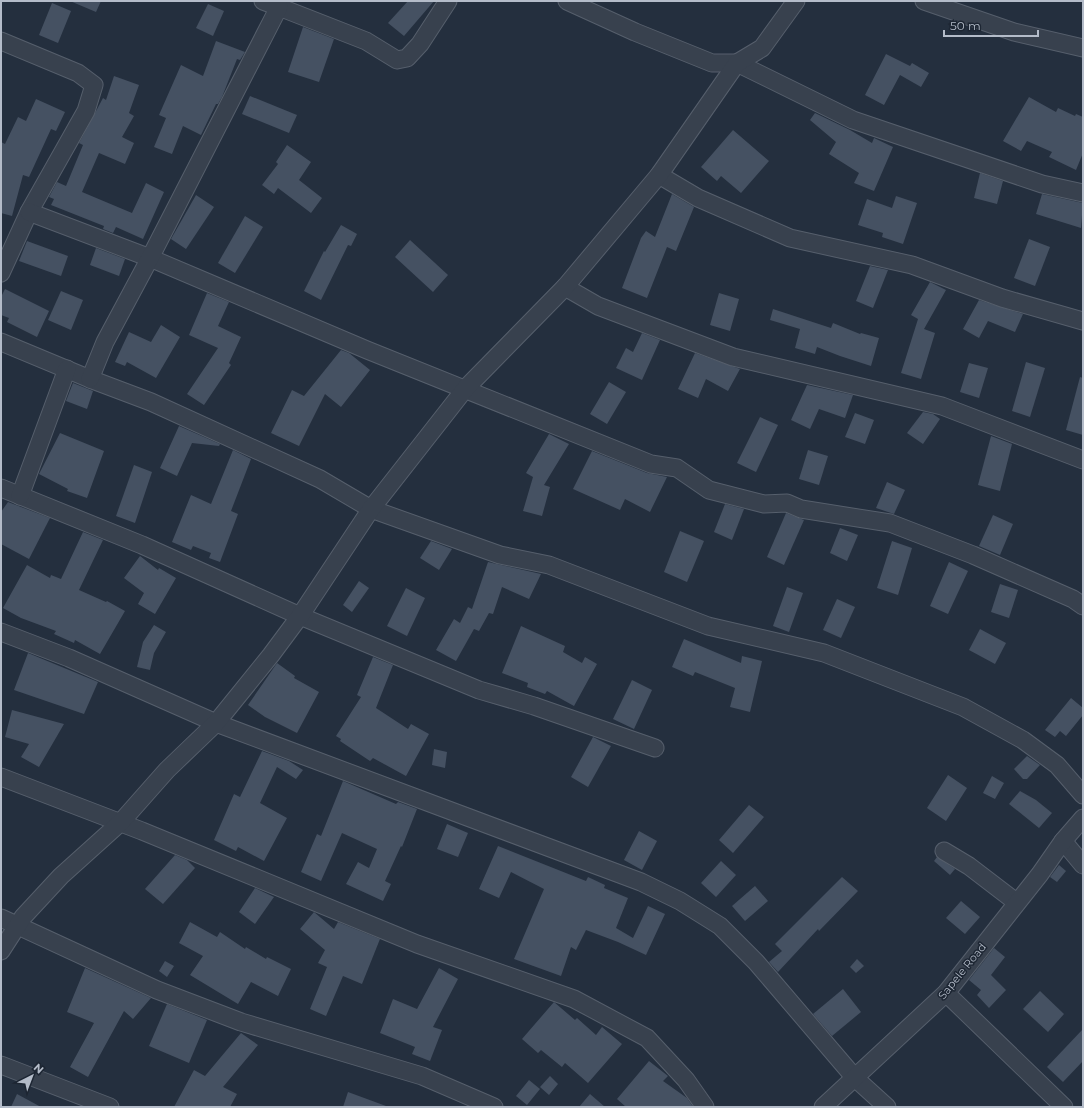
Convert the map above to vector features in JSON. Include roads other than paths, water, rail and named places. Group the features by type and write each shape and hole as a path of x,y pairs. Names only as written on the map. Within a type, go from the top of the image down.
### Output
{"street":[{"path":"263,1 366,41 397,60 407,58 420,44 448,1"},
{"path":"567,1 635,32 712,62 737,62 853,120 1042,184 1083,193"},
{"path":"1,951 18,925 61,876 121,822 167,770 216,723 271,655 300,616 372,509 465,389 565,286 659,175 737,62 762,48 796,1"},
{"path":"924,1 1014,32 1083,48"},
{"path":"90,379 105,342 150,258 279,7"},
{"path":"1,41 78,74 94,85 86,111 29,212 1,273"},
{"path":"659,175 698,198 790,238 912,265 1002,298 1083,321"},
{"path":"29,212 150,258 367,350 651,464 677,468 709,490 764,504 787,503 801,509 890,523 973,555 1073,599 1083,606"},
{"path":"565,286 598,306 733,357 942,406 1083,460"},
{"path":"1,342 90,379 151,402 313,476 372,509 500,555 549,565 708,626 824,653 963,707 1023,740 1057,765 1083,795"},
{"path":"20,496 67,369"},
{"path":"1,488 142,545 300,616 479,690 534,706 655,748"},
{"path":"1,632 69,658 216,723 641,882 680,901 720,926 756,962 855,1078 887,1107"},
{"path":"1,777 121,822 417,944 574,999 647,1038 686,1080 705,1107"},
{"name":"Sapele Road","path":"823,1107 946,993 1016,902 1040,874 1063,841 1083,818"},
{"path":"1063,841 1083,865"},
{"path":"944,851 970,866 1016,902"},
{"path":"1,918 164,993 240,1022 422,1076 494,1107"},
{"path":"946,993 1064,1107"},
{"path":"1,1065 110,1107"}]}
